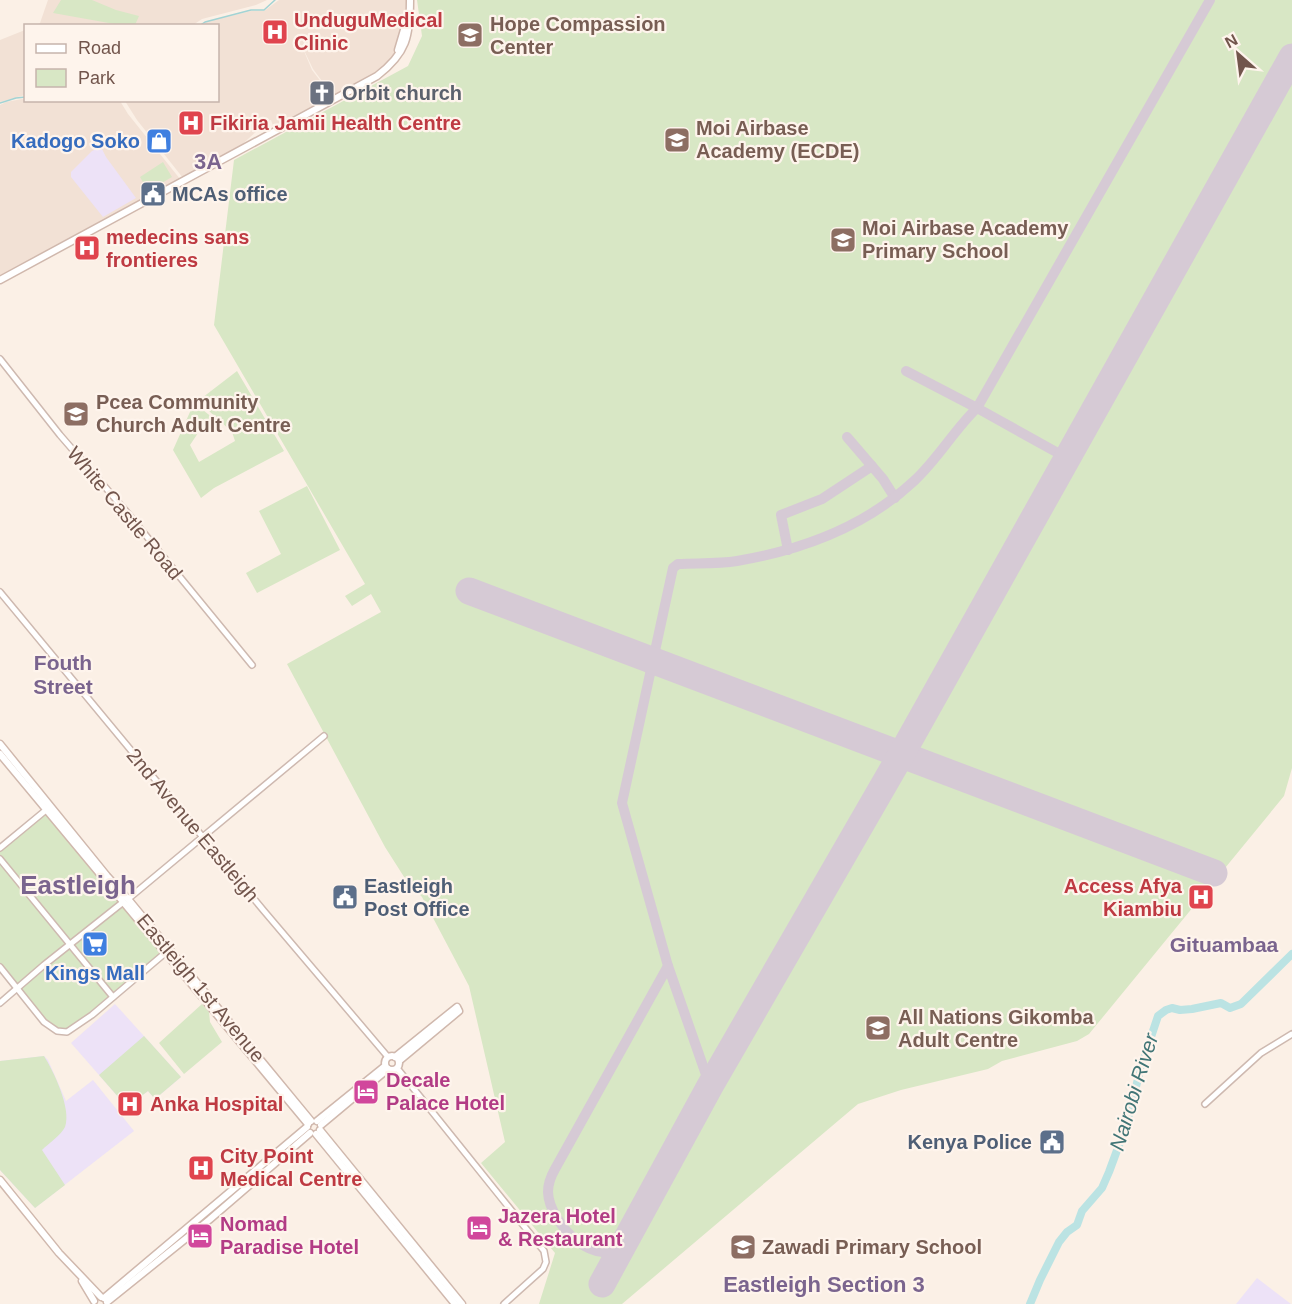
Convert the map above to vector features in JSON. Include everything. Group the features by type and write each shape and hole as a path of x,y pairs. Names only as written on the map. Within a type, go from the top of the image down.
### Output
{"main road":[{"path":"0,280 356,88 388,67 406,42 409,32 410,1"},
{"name":"Eastleigh 1st Avenue","path":"0,744 125,901 314,1127"},
{"name":"Eastleigh 1st Avenue","path":"0,754 45,810 125,901 164,954 314,1127"},
{"path":"395,1061 393,1070 387,1067 385,1061 395,1061 459,1011 457,1007 395,1061"},
{"path":"75,1271 94,1303 105,1300 387,1067"},
{"path":"314,1127 455,1304"},
{"path":"314,1127 462,1304"},
{"path":"0,1180 75,1271 105,1300"}],"street":[{"name":"White Castle Road","path":"0,359 60,435 125,510 252,665"},
{"name":"2nd Avenue Eastleigh","path":"0,592 203,837 395,1061 544,1251 546,1262 543,1269 504,1304"},
{"path":"0,1003 324,736"},
{"path":"0,848 45,810"},
{"path":"0,859 113,997"},
{"path":"0,967 39,1017 53,1029 62,1032 70,1030 164,954"},
{"path":"1205,1104 1262,1053 1292,1034"}],"shaded area":[{"path":"48,0 267,0 202,19 194,24 40,23"},
{"path":"279,0 408,0 404,29 396,53 377,73 333,96 313,69 301,44 312,70 332,96 274,129 271,120 268,121 237,149 183,178 126,102 219,102 219,24 202,24 251,11 264,11"},
{"path":"24,30 24,95 0,102 0,40"},
{"path":"22,99 24,102 121,102 180,179 0,278 0,105"},
{"path":"101,147 136,198 103,217 71,177 71,172 92,151"},
{"path":"115,1004 181,1077 155,1099 148,1091 127,1107 71,1043"},
{"path":"44,1056 48,1060 66,1101 93,1080 134,1131 35,1208 0,1170 0,1061"},
{"path":"1257,1278 1291,1304 1236,1304"}],"green space":[{"path":"61,0 92,0 139,16 135,24 114,24 53,13"},
{"path":"417,0 1292,0 1292,768 1284,796 1089,1034 1077,1041 1002,1061 988,1069 901,1090 858,1104 622,1304 539,1304 555,1253 481,1163 505,1142 469,986 422,897 406,880 385,847 287,664 381,612 371,594 352,606 345,596 365,584 214,325 234,160 408,66 422,36"},
{"path":"163,162 172,177 148,191 140,177"},
{"path":"237,371 284,451 214,488 201,498 173,450 194,403 213,418 200,430 190,445 199,462 235,441 232,432 198,401"},
{"path":"307,486 340,550 257,593 246,573 281,554 259,511"},
{"path":"46,810 164,954 70,1030 53,1029 0,968 0,848"},
{"path":"202,1004 209,1012 210,1022 222,1042 184,1074 159,1043"},
{"path":"144,1036 181,1077 155,1099 148,1091 127,1107 99,1075"},
{"path":"44,1056 64,1100 66,1119 63,1130 42,1150 65,1185 35,1208 0,1170 0,1061"}],"waterway":[{"path":"202,24 251,10 264,10 275,0"},
{"path":"0,103 24,97"},
{"name":"Nairobi River","path":"1030,1304 1059,1242 1077,1225 1082,1211 1102,1188 1126,1126 1141,1067 1158,1016 1172,1008 1192,1009 1221,1003 1230,1008 1241,1004 1292,954"}],"taxiway":[{"path":"1067,458 977,408 1210,0"},
{"path":"710,1086 668,966 622,803 673,568 678,564 737,561 809,543 832,534 875,511 914,481 977,408 906,371"},
{"path":"847,437 883,479 895,498"},
{"path":"788,550 781,515 822,499 872,466"},
{"path":"627,1241 615,1250 603,1252 590,1249 577,1241 557,1218 550,1204 548,1192 554,1172 668,966"}],"runway":[{"path":"602,1284 710,1086 901,755 1292,57"},
{"path":"469,591 1214,873"}],"place":[{"name":"UnduguMedical Clinic","path":"275,32"},
{"name":"Hope Compassion Center","path":"470,35"},
{"name":"Orbit church","path":"322,93"},
{"name":"Fikiria Jamii Health Centre","path":"191,123"},
{"name":"Moi Airbase Academy (ECDE)","path":"677,140"},
{"name":"Kadogo Soko","path":"159,141"},
{"name":"MCAs office","path":"153,194"},
{"name":"Moi Airbase Academy Primary School","path":"843,240"},
{"name":"medecins sans frontieres","path":"87,248"},
{"name":"Pcea Community Church Adult Centre","path":"76,414"},
{"name":"Eastleigh Post Office","path":"345,897"},
{"name":"Access Afya Kiambiu","path":"1201,897"},
{"name":"Kings Mall","path":"95,944"},
{"name":"All Nations Gikomba Adult Centre","path":"878,1028"},
{"name":"Decale Palace Hotel","path":"366,1092"},
{"name":"Anka Hospital","path":"130,1104"},
{"name":"Kenya Police","path":"1052,1142"},
{"name":"City Point Medical Centre","path":"201,1168"},
{"name":"Jazera Hotel & Restaurant","path":"479,1228"},
{"name":"Nomad Paradise Hotel","path":"200,1236"},
{"name":"Zawadi Primary School","path":"743,1247"}],"district":[{"name":"3A","path":"208,161"},
{"name":"Fouth Street","path":"63,675"},
{"name":"Eastleigh","path":"78,885"},
{"name":"Gituambaa","path":"1224,945"},
{"name":"Eastleigh Section 3","path":"824,1284"}]}
